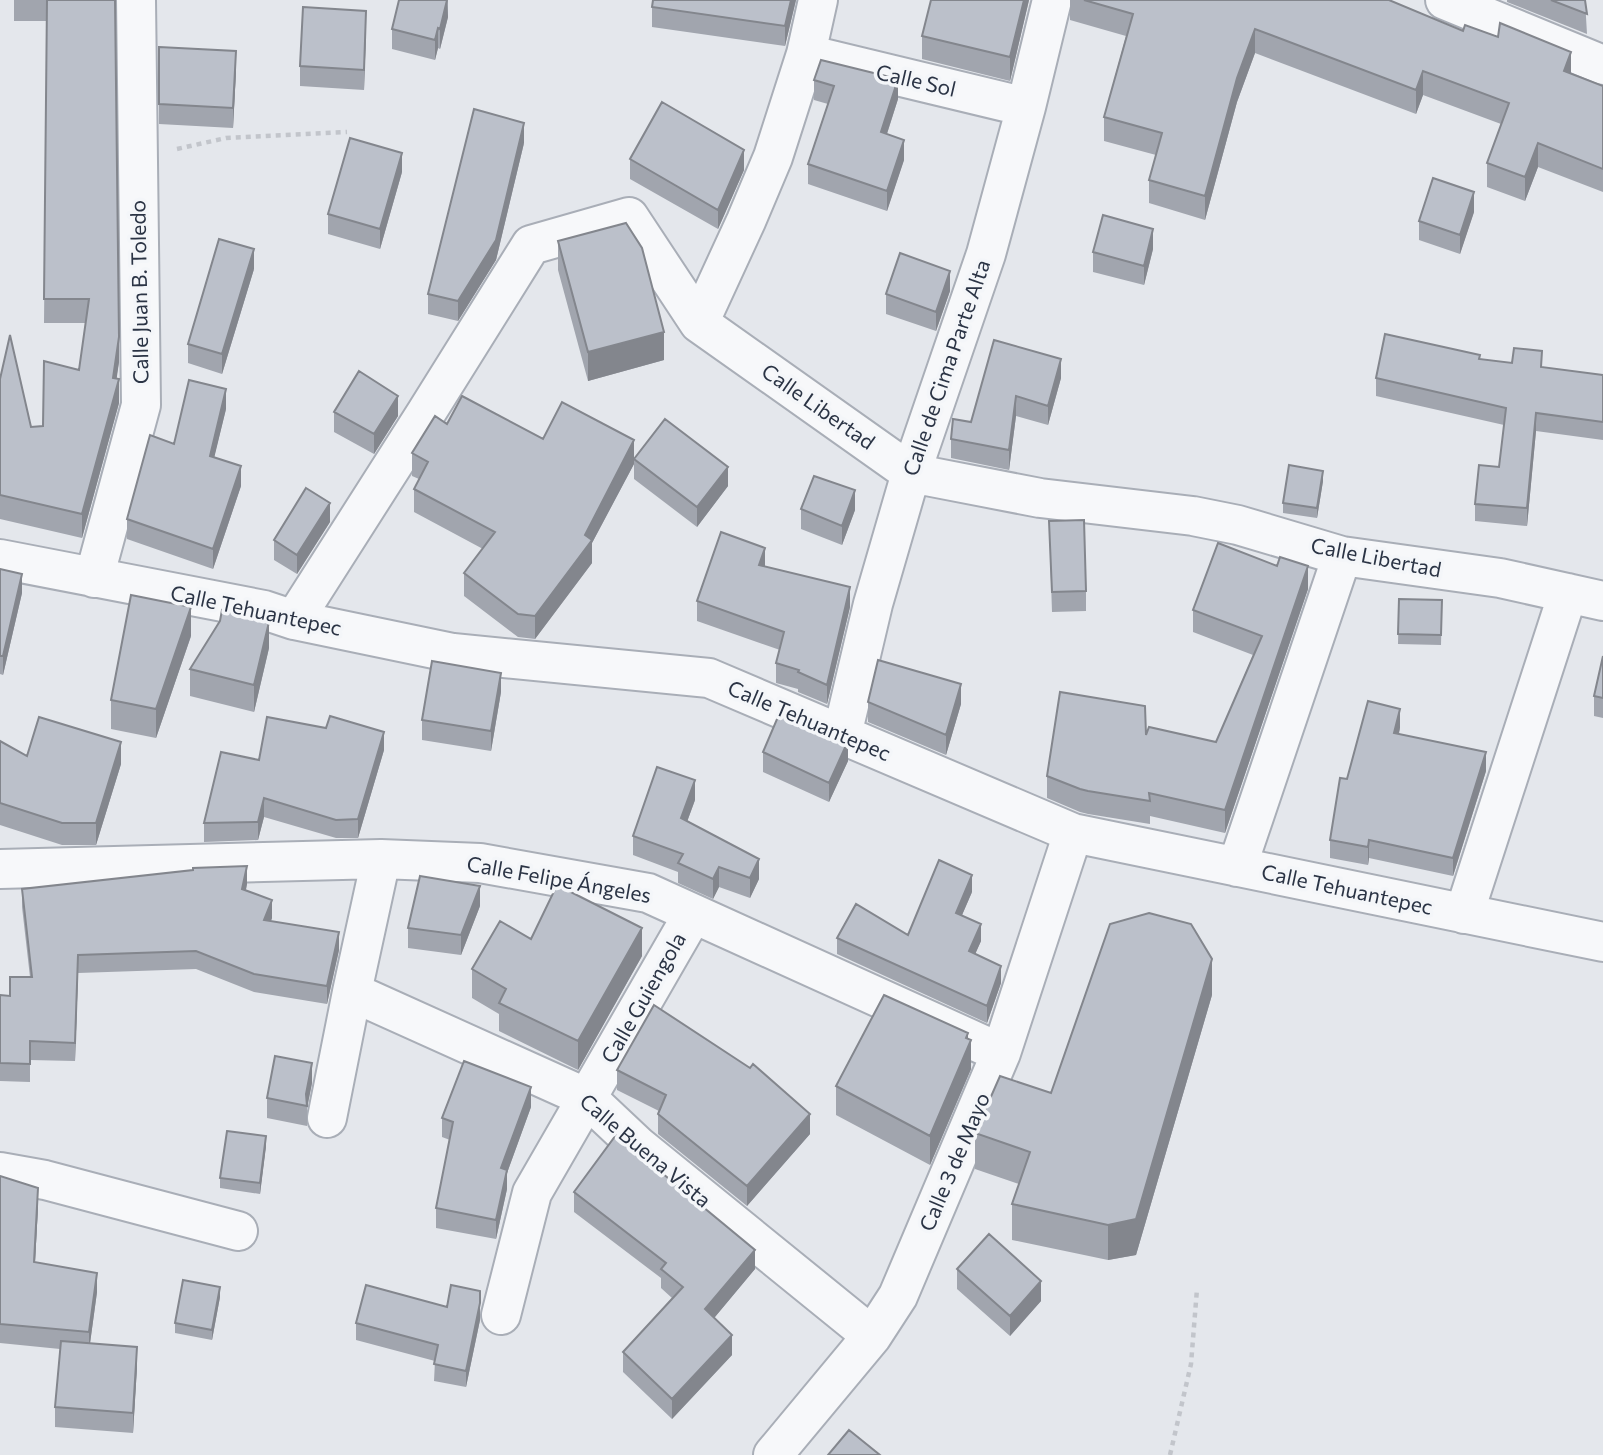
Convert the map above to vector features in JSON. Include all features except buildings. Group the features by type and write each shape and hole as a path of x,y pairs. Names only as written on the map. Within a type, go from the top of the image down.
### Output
{"street":[{"name":"Calle Juan B. Toledo","path":"94,578 141,405 136,0"},
{"path":"699,323 773,157 806,54 818,0"},
{"name":"Calle de Cima Parte Alta","path":"842,735 873,604 911,473 986,254 1052,0"},
{"path":"1445,0 1603,65"},
{"name":"Calle Sol","path":"806,54 1026,107"},
{"name":"Calle Libertad","path":"294,620 531,245 629,216 699,323 911,473 1040,498 1193,516 1238,525 1342,556 1500,578 1585,597"},
{"path":"1237,867 1342,556"},
{"name":"Calle Tehuantepec","path":"0,559 264,610 294,620 453,653 709,678 1073,834 1603,942"},
{"path":"1464,914 1585,597"},
{"name":"Calle 3 de Mayo","path":"773,1455 872,1336 898,1296 1001,1053 1073,834"},
{"path":"327,1118 381,859"},
{"name":"Calle Felipe Ángeles","path":"0,869 381,859 480,863 648,893 1001,1053"},
{"name":"Calle Guiengola","path":"501,1315 532,1193 693,914"},
{"name":"Calle Buena Vista","path":"352,992 587,1098 638,1146 872,1336"},
{"path":"0,1172 45,1180 238,1231"}],"path":[{"path":"138,158 226,138 347,132"},
{"path":"1170,1455 1191,1364 1197,1289"}]}
